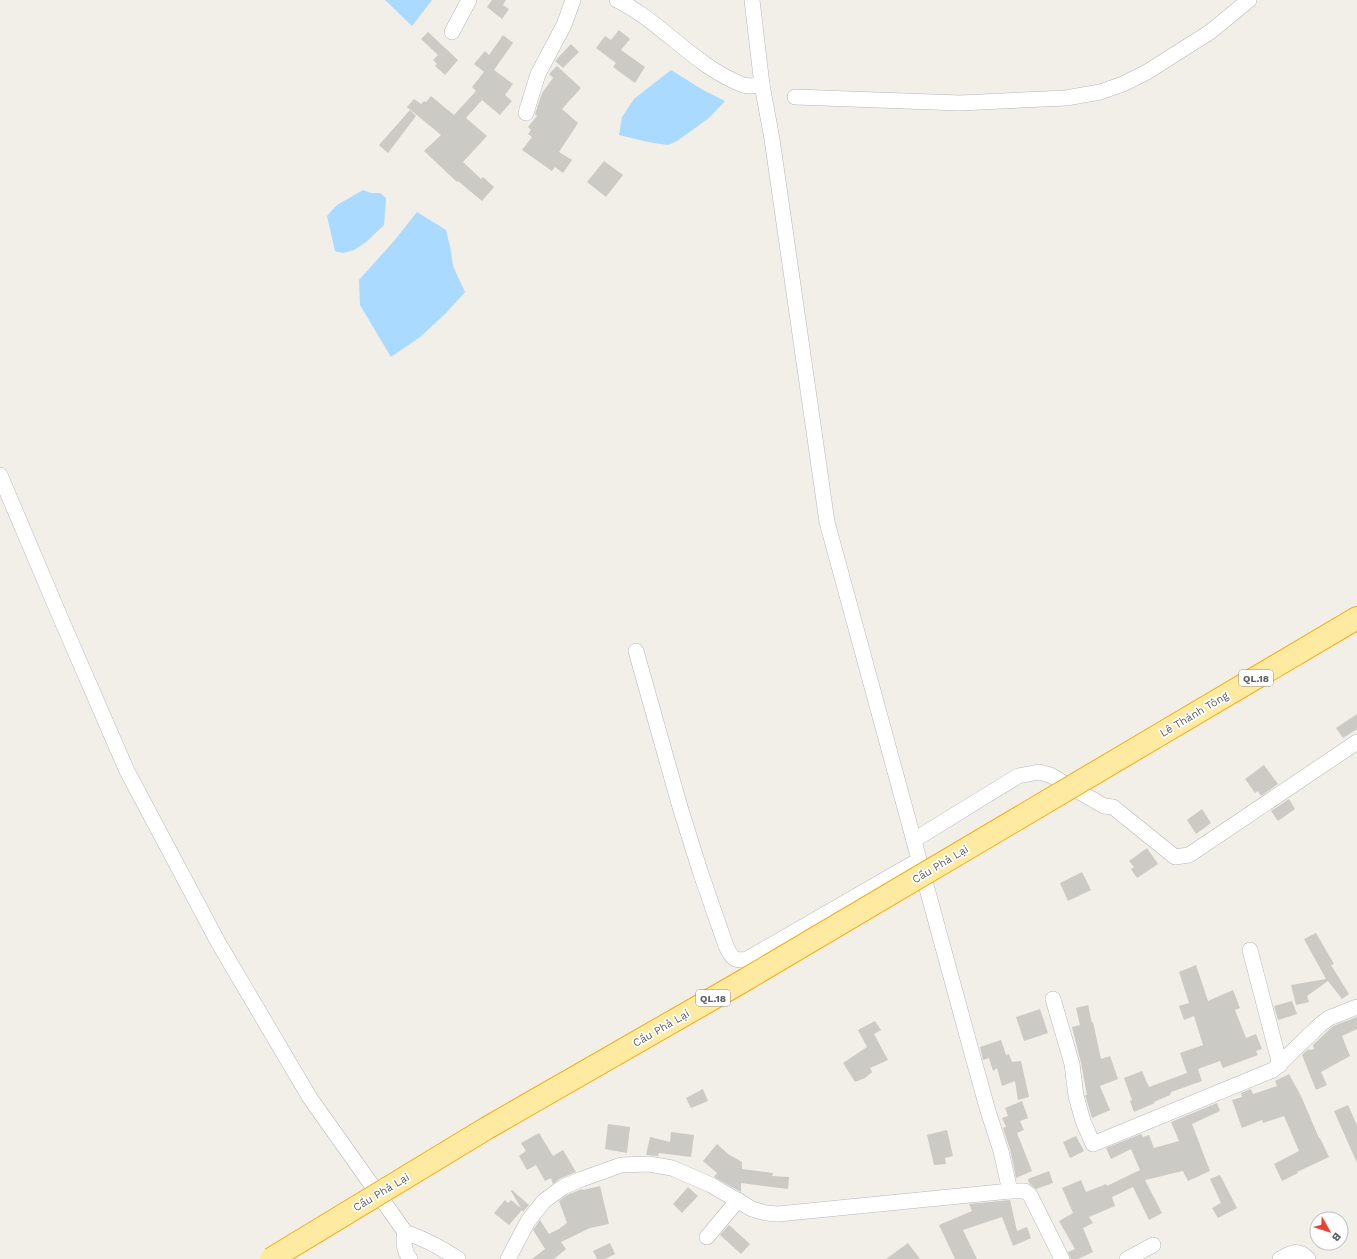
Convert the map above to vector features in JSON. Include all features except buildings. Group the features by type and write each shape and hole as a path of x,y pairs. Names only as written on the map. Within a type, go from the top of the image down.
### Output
{"highway":[{"name":"Lê Thánh Tông","path":"1154,738 1357,618"},
{"name":"Cầu Phả Lại","path":"271,1259 487,1128 738,984 1154,738"}],"street":[{"path":"452,32 469,0"},
{"path":"526,113 538,74 564,25 573,0"},
{"path":"617,0 640,14 706,66 743,85 762,85"},
{"path":"752,0 762,85 773,147 827,522 988,1111 1001,1151 1010,1191"},
{"path":"795,97 960,103 1066,98 1100,92 1123,84 1147,72 1210,32 1249,0"},
{"path":"0,475 128,771 219,944 310,1098 405,1232 422,1238 446,1250 458,1259"},
{"path":"636,651 680,807 700,871 726,946 730,955 734,959 741,960 747,958 919,860"},
{"path":"914,840 1018,776 1039,772 1050,775 1104,806 1113,807 1176,857 1189,855 1357,742"},
{"path":"1250,950 1280,1065"},
{"path":"1053,999 1072,1064 1076,1096 1083,1121 1093,1144 1273,1070 1280,1065 1321,1024 1329,1018 1357,1007"},
{"path":"508,1259 528,1221 544,1201 563,1187 621,1165 649,1164 672,1168 711,1185 752,1209 766,1213 778,1214 1010,1191 1025,1191 1029,1194 1062,1259"},
{"path":"707,1237 738,1200"},
{"path":"405,1232 403,1239 404,1247 410,1259"},
{"path":"1127,1259 1153,1245"},
{"path":"1280,1259 1294,1251 1301,1253 1308,1259"}],"water":[{"path":"385,0 432,0 412,26"},
{"path":"671,70 703,90 725,101 709,118 677,141 668,145 619,135 622,117 634,99"},
{"path":"363,190 371,193 380,193 386,198 384,225 366,242 354,250 343,253 335,251 327,216 337,205"},
{"path":"417,212 446,230 453,266 465,292 445,314 420,337 391,357 360,305 359,280 394,241"}]}
